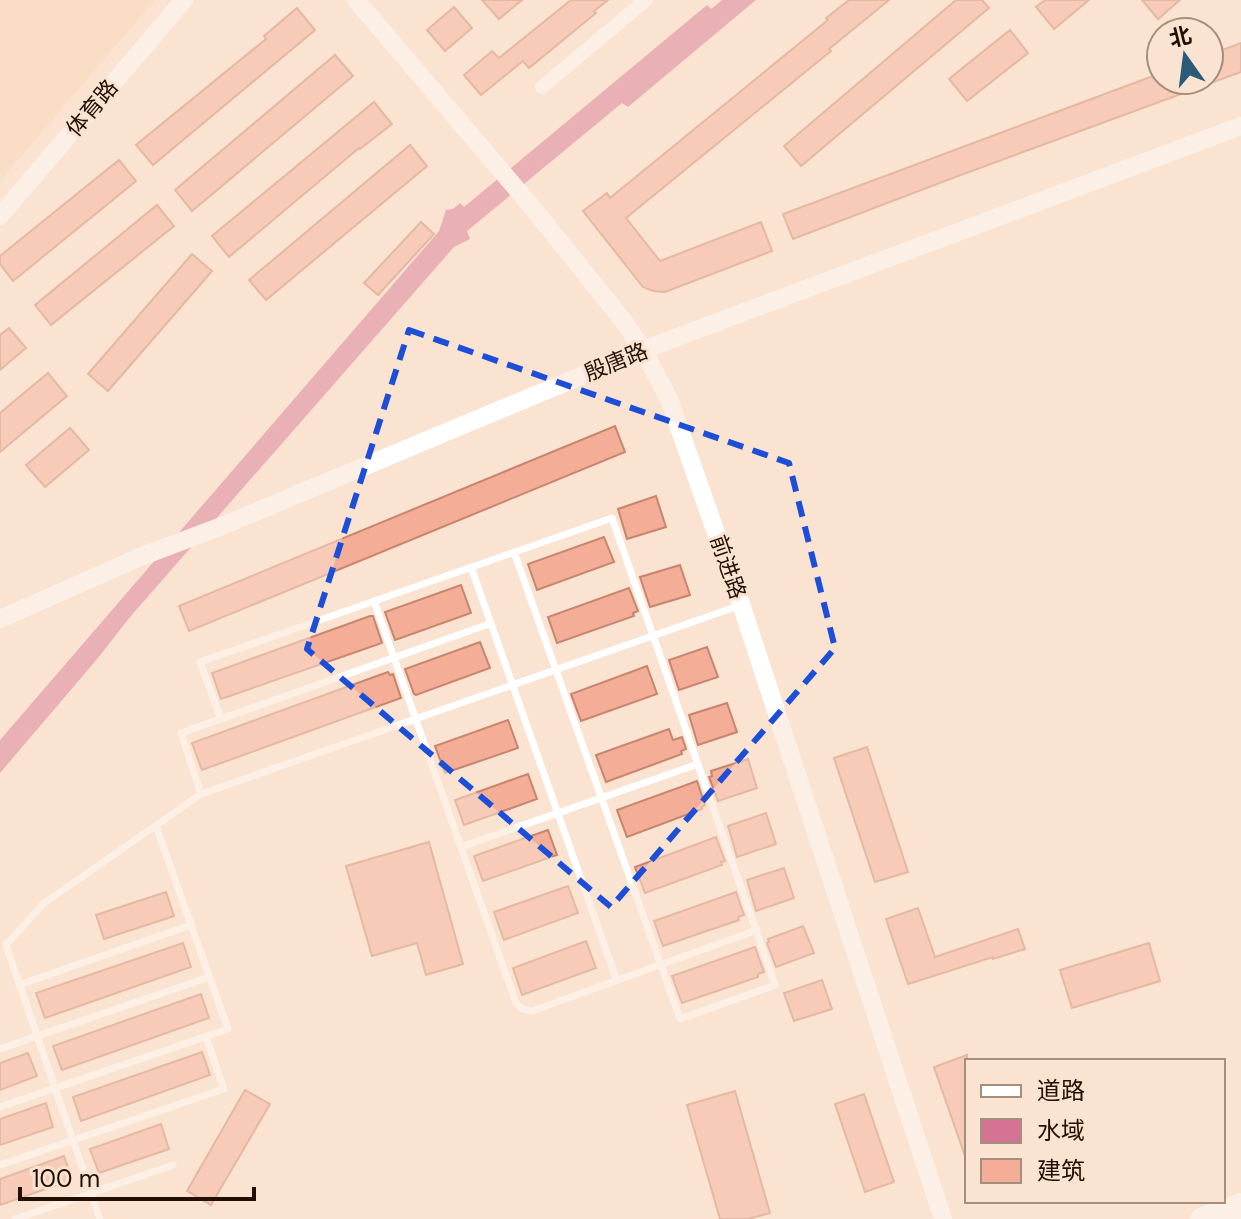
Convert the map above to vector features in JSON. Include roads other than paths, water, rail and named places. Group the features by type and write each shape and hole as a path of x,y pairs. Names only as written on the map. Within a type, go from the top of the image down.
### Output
{"main road":[{"path":"1201,1219 1241,1204"},
{"path":"1235,1219 1241,1217"}],"street":[{"name":"体育路","path":"0,216 184,0"},
{"name":"前进路","path":"356,0 532,207 625,323 669,399 741,604 943,1219"},
{"path":"542,87 646,0"},
{"name":"殷唐路","path":"0,619 140,557 222,526 643,350 1241,126"}],"lane":[{"path":"221,719 200,662 471,567 514,552 612,518 775,985 680,1019 514,552"},
{"path":"471,567 617,981"},
{"path":"374,601 516,1003 522,1009 532,1011 757,930"},
{"path":"100,1219 19,985 3,949 43,904 201,794 741,604"},
{"path":"201,794 181,733 489,624"},
{"path":"461,847 698,764"},
{"path":"0,1107 228,1029 156,826"},
{"path":"19,985 191,925"},
{"path":"0,1049 209,977"},
{"path":"0,1165 224,1089 206,1037"},
{"path":"15,1219 173,1165"}],"water":[{"path":"722,0 756,0 628,107 622,103 467,231 470,239 454,247 130,617 0,773 0,740 439,231 446,210 460,203 464,207 707,5 711,9"}]}
